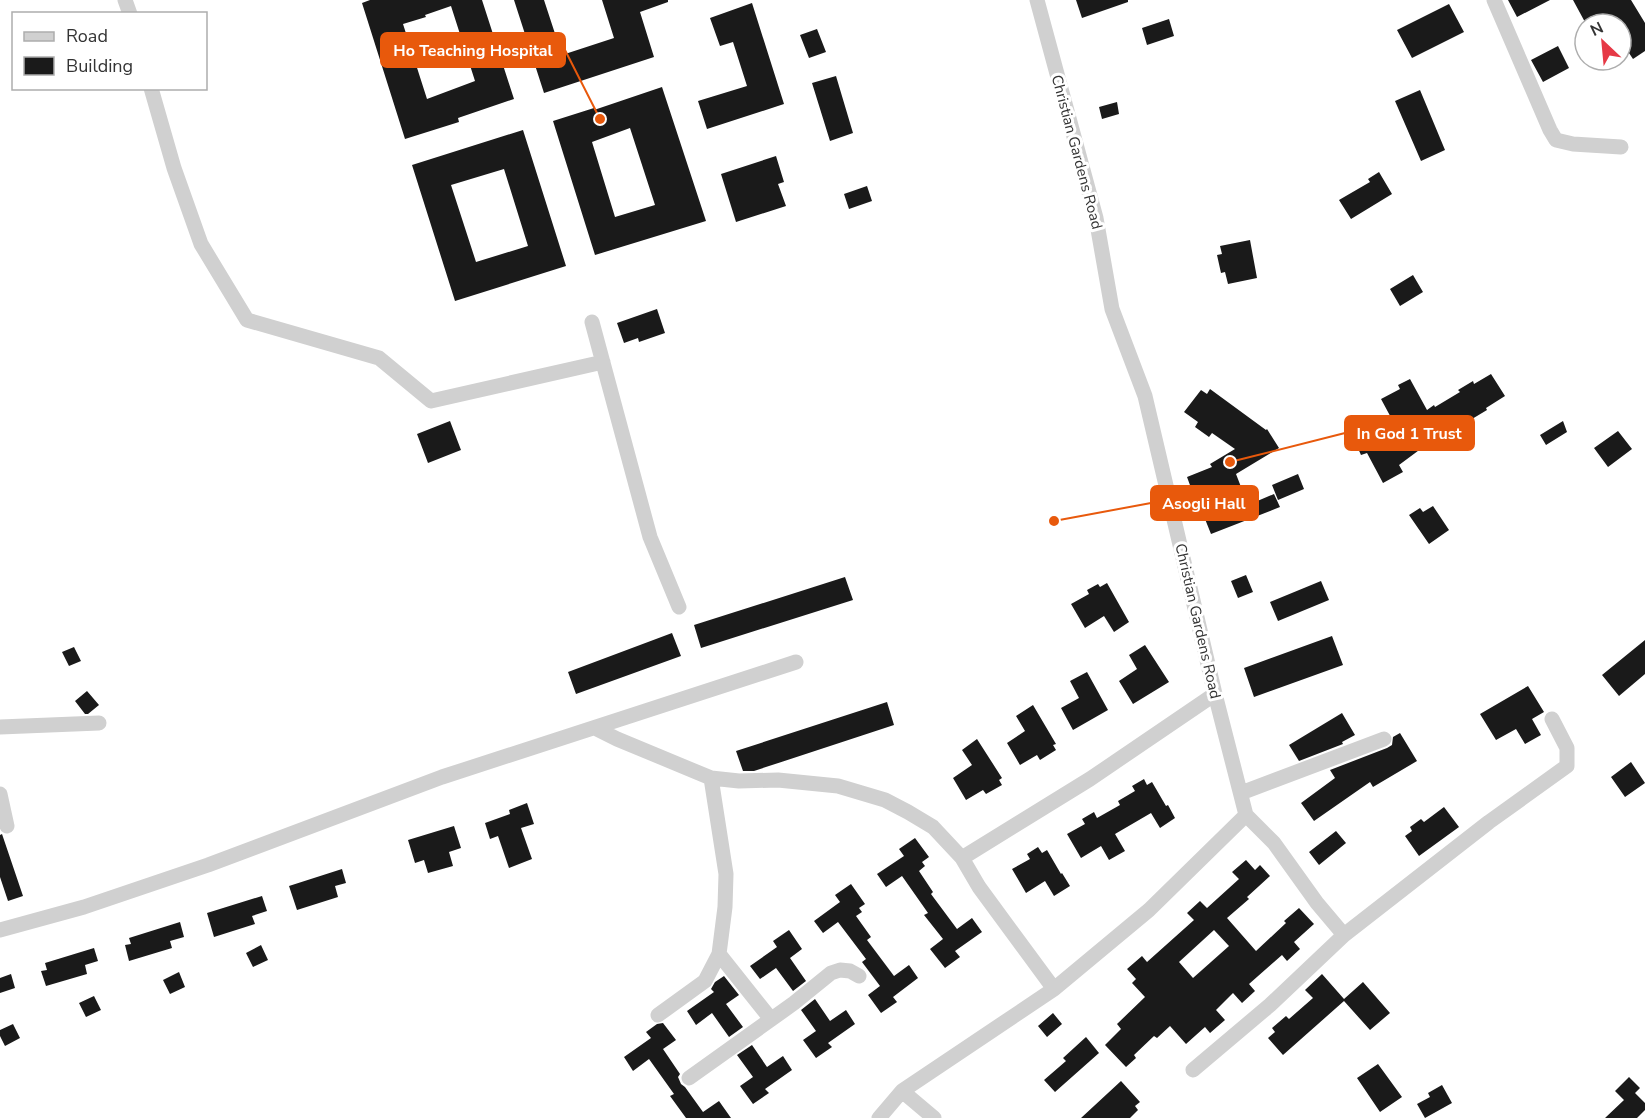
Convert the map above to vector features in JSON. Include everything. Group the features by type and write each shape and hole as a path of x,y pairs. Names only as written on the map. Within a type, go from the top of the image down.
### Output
{"street":[{"name":"Christian Gardens Road","path":"1037,0 1096,218 1112,309 1145,396 1246,815"},
{"path":"1494,0 1556,140 1573,144 1621,147"},
{"path":"152,90 174,168 201,244 248,320 379,358 431,401 603,362"},
{"path":"592,322 650,537 679,607"},
{"path":"0,930 96,903 442,777 796,662"},
{"path":"962,858 1090,779 1215,694"},
{"path":"1193,1070 1270,1005 1344,935 1489,822 1567,766 1568,748 1552,719"},
{"path":"0,727 99,723"},
{"path":"595,728 711,778 739,781 778,780 838,786 885,800 933,827 962,858 980,887 1054,989"},
{"path":"1241,793 1384,739"},
{"path":"658,1015 705,981 719,954 725,907 726,874 711,778"},
{"path":"0,794 8,826"},
{"path":"879,1118 902,1091 1054,989 1149,910 1246,815 1274,843 1317,903 1344,935"},
{"path":"719,954 770,1018"},
{"path":"689,1078 794,1003 831,973 840,970 850,971 859,976"},
{"path":"902,1091 934,1118"}],"building":[{"path":"370,0 482,0 514,99 458,118 459,122 405,139 362,3","holes":["451,6 475,81 427,99 403,24"]},
{"path":"514,0 544,0 562,55 614,38 602,0 668,0 668,2 640,12 654,57 544,93"},
{"path":"1076,0 1128,0 1128,2 1082,18"},
{"path":"1508,0 1550,0 1517,17"},
{"path":"1573,0 1631,0 1645,23 1645,51 1633,59 1633,12 1580,12"},
{"path":"752,3 784,104 707,129 698,101 747,86 733,42 720,46 710,18"},
{"path":"1449,4 1464,32 1412,58 1397,30"},
{"path":"1169,19 1174,36 1147,45 1142,28"},
{"path":"817,29 826,52 809,58 800,35"},
{"path":"1558,46 1569,68 1543,82 1531,60"},
{"path":"836,76 853,133 830,141 812,83"},
{"path":"662,87 706,221 595,255 553,121 594,108 594,110","holes":["630,128 655,205 615,217 592,142"]},
{"path":"1420,90 1445,150 1421,161 1395,101"},
{"path":"1117,102 1119,114 1102,119 1099,107"},
{"path":"523,130 566,266 455,301 412,165","holes":["504,169 528,246 476,262 451,185"]},
{"path":"776,156 784,182 778,184 786,206 736,222 721,174"},
{"path":"1379,172 1392,194 1351,219 1339,200 1370,182 1368,179"},
{"path":"867,186 872,201 849,209 844,194"},
{"path":"1250,240 1257,278 1228,284 1225,272 1221,273 1217,255 1222,254 1220,246"},
{"path":"1413,275 1423,292 1400,306 1390,289"},
{"path":"657,309 665,333 639,342 638,338 624,343 617,323"},
{"path":"1491,374 1505,396 1486,408 1487,410 1472,419 1470,417 1444,433 1446,435 1432,445 1430,442 1399,465 1403,472 1383,483 1367,453 1361,455 1356,444 1395,425 1381,399 1400,389 1398,385 1410,379 1427,410 1460,392 1458,390 1473,381 1474,384"},
{"path":"1210,389 1267,429 1279,448 1236,474 1248,505 1274,494 1280,507 1211,534 1205,519 1223,511 1215,488 1194,496 1187,477 1212,467 1210,464 1235,449 1212,433 1209,437 1195,427 1198,422 1184,412 1201,390 1207,394"},
{"path":"450,421 461,450 428,463 417,434"},
{"path":"1563,421 1567,432 1546,445 1540,435"},
{"path":"1618,431 1632,449 1608,467 1594,448"},
{"path":"1298,474 1304,489 1278,500 1272,485"},
{"path":"1433,506 1449,530 1429,544 1409,515 1420,508 1423,512"},
{"path":"1246,575 1253,592 1238,598 1231,581"},
{"path":"845,577 853,600 701,648 694,625"},
{"path":"1321,581 1329,600 1278,621 1270,602"},
{"path":"1107,583 1129,622 1114,632 1104,616 1085,628 1071,604 1089,594 1087,590 1098,584 1100,587"},
{"path":"672,633 681,656 576,694 568,672"},
{"path":"1332,636 1343,665 1254,697 1244,668"},
{"path":"1645,640 1645,674 1619,696 1602,675"},
{"path":"1145,645 1169,682 1133,704 1119,681 1137,669 1129,655"},
{"path":"74,647 81,661 69,666 62,652"},
{"path":"1087,672 1108,710 1073,730 1061,708 1079,698 1070,681"},
{"path":"1528,686 1544,712 1532,719 1541,735 1525,744 1516,729 1496,740 1480,714"},
{"path":"87,691 99,705 85,714 75,701"},
{"path":"887,702 894,725 754,771 743,771 736,751"},
{"path":"1033,705 1056,744 1053,745 1056,750 1040,760 1037,755 1020,765 1007,743 1025,731 1016,716"},
{"path":"1342,713 1355,735 1342,742 1343,744 1299,761 1289,745"},
{"path":"1400,733 1417,761 1373,787 1370,782 1314,821 1301,803 1335,778 1330,770 1387,748 1392,745 1393,737"},
{"path":"977,739 1002,778 999,780 1002,785 986,794 983,790 966,800 953,778 972,765 962,750"},
{"path":"1631,762 1645,783 1625,797 1611,777"},
{"path":"1144,779 1147,785 1152,782 1175,818 1160,828 1151,813 1115,834 1125,851 1109,860 1101,846 1081,858 1067,834 1085,824 1082,819 1094,812 1097,818 1120,805 1118,801 1135,791 1132,786"},
{"path":"527,803 534,824 521,828 532,859 509,868 498,836 490,839 485,823 510,814 509,810"},
{"path":"1444,807 1459,827 1419,856 1405,836 1412,831 1410,827 1421,819 1424,822"},
{"path":"454,826 461,848 449,852 453,866 428,873 424,860 415,863 408,840"},
{"path":"1336,831 1346,843 1319,865 1309,852"},
{"path":"2,834 23,896 8,901 0,877 0,835"},
{"path":"915,838 929,857 922,862 925,866 919,871 933,892 931,894 957,929 972,918 982,932 955,951 960,957 945,968 930,949 943,939 924,915 928,913 902,876 886,887 877,874 904,856 899,849"},
{"path":"1038,847 1042,853 1047,850 1070,886 1054,896 1045,881 1026,893 1012,869 1030,859 1027,854"},
{"path":"1246,860 1255,870 1260,865 1270,876 1227,918 1256,951 1299,908 1314,924 1294,942 1300,949 1287,961 1282,955 1249,984 1255,991 1242,1003 1233,993 1216,1010 1225,1020 1210,1033 1205,1027 1186,1044 1170,1026 1157,1038 1154,1036 1134,1055 1136,1058 1126,1067 1105,1045 1121,1029 1117,1024 1145,997 1132,983 1136,979 1127,969 1142,956 1147,962 1194,920 1187,913 1200,901 1207,908 1239,879 1232,872","holes":["1214,930 1229,946 1193,978 1179,962"]},
{"path":"342,869 346,883 335,886 338,897 297,910 289,886"},
{"path":"851,884 865,904 859,908 862,912 856,916 871,937 867,940 894,976 909,965 918,978 893,997 897,1002 881,1013 868,995 880,986 862,962 866,959 838,922 823,933 814,921 840,902 835,895"},
{"path":"262,896 267,911 252,916 255,924 214,937 207,913"},
{"path":"180,922 184,937 170,941 172,948 129,961 125,945 131,944 129,938"},
{"path":"789,930 802,949 790,958 806,981 793,991 776,968 760,979 750,966 777,947 773,941"},
{"path":"261,945 268,960 253,967 246,953"},
{"path":"94,948 98,961 85,965 87,974 46,986 41,971 47,970 45,963"},
{"path":"179,972 185,987 170,994 163,980"},
{"path":"11,974 15,988 0,993 0,978"},
{"path":"1322,974 1344,999 1363,982 1390,1013 1370,1030 1344,1001 1283,1055 1268,1038 1275,1032 1272,1028 1286,1016 1289,1019 1313,998 1305,990"},
{"path":"724,976 739,995 726,1004 743,1027 729,1037 712,1013 696,1025 687,1011 714,992 711,989 715,982"},
{"path":"94,996 101,1010 86,1017 79,1003"},
{"path":"815,999 830,1021 846,1010 855,1024 828,1043 832,1047 816,1058 803,1040 816,1031 801,1010"},
{"path":"1053,1013 1062,1024 1047,1037 1038,1026"},
{"path":"663,1023 676,1040 663,1049 680,1074 678,1077 681,1084 703,1112 719,1101 731,1118 686,1118 670,1096 674,1094 649,1059 633,1071 624,1057 651,1038 646,1032 657,1024"},
{"path":"13,1024 20,1038 5,1046 0,1030"},
{"path":"1086,1037 1099,1053 1055,1092 1044,1080 1066,1061 1063,1058"},
{"path":"752,1045 767,1067 783,1056 792,1070 765,1089 769,1093 753,1104 740,1086 753,1077 737,1055"},
{"path":"1378,1064 1402,1097 1380,1112 1357,1078"},
{"path":"1629,1077 1640,1088 1635,1093 1645,1103 1645,1110 1637,1118 1605,1118 1624,1100 1615,1091"},
{"path":"1121,1081 1140,1102 1135,1106 1138,1110 1130,1118 1081,1118"},
{"path":"1442,1085 1452,1103 1425,1118 1417,1104 1430,1097 1428,1093"}],"place":[{"name":"Ho Teaching Hospital","path":"600,119"},
{"name":"In God 1 Trust","path":"1230,462"},
{"name":"Asogli Hall","path":"1054,521"}]}
